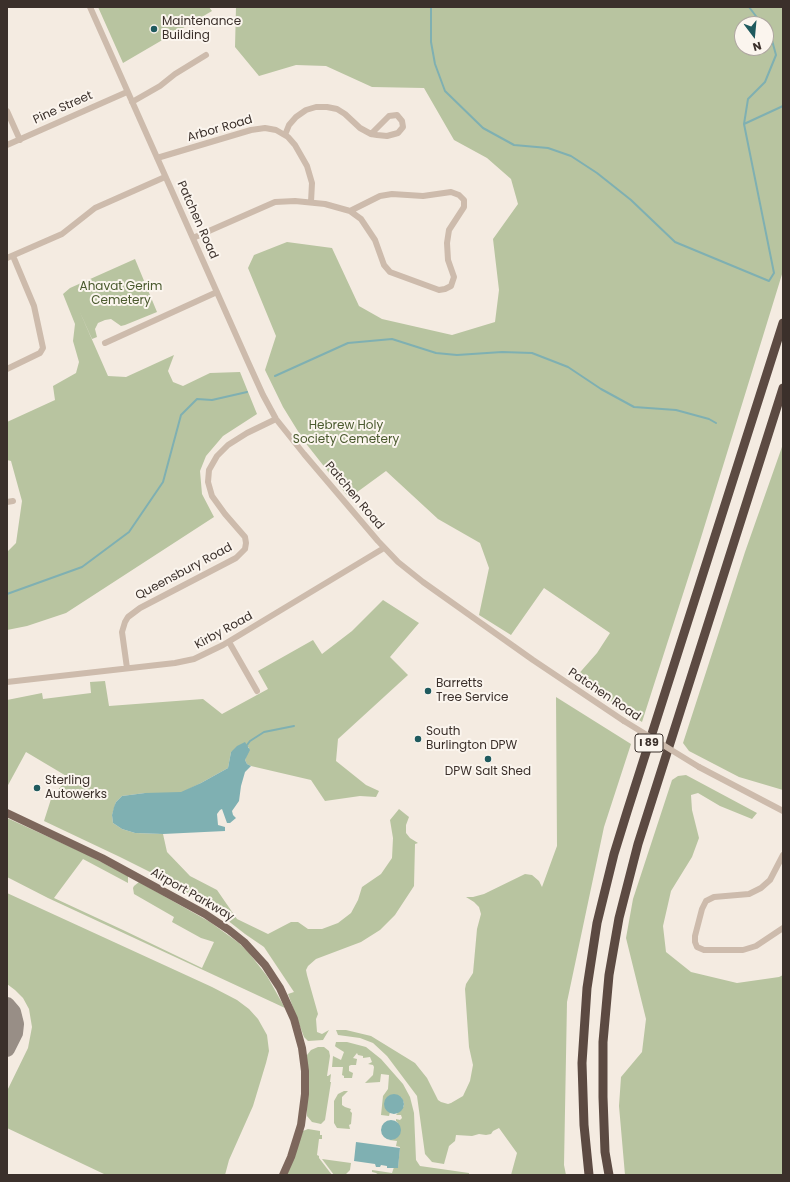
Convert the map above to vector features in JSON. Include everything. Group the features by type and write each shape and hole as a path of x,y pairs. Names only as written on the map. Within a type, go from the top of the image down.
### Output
{"highway":[{"name":"I 89","path":"589,1175 584,1125 582,1063 587,988 599,916 614,854 627,812 783,323"},
{"name":"I 89","path":"609,1175 605,1152 603,1042 609,975 620,918 638,844 783,388"}],"main road":[{"name":"Airport Parkway","path":"7,814 102,858 205,914 244,942 266,965 280,988 294,1019 301,1043 305,1071 305,1094 301,1125 291,1157 283,1175"}],"street":[{"name":"Patchen Road","path":"90,7 263,395 276,419 384,548 398,562 423,582 563,681 624,721 699,767 783,811"},
{"path":"132,102 160,86 172,76 206,55"},
{"name":"Pine Street","path":"7,145 127,92"},
{"path":"285,135 292,121 300,113 311,108 322,106 340,110 360,128 371,134 384,136 398,133 403,127 402,121 397,116 389,116 371,134"},
{"path":"7,111 20,140"},
{"name":"Arbor Road","path":"157,158 258,129 271,129 285,135 299,150 310,173 313,188 311,202"},
{"path":"7,369 40,353 43,348 34,306 10,257 62,234 95,208 165,176"},
{"path":"193,238 276,202 311,202 333,206 350,211 361,219 369,229 377,244 384,265 388,270 439,290 445,290 451,286 454,277 448,260 447,243 449,230 464,207 464,200 460,195 450,192 424,196 388,194 376,198 350,211"},
{"path":"106,343 217,292"},
{"name":"Queensbury Road","path":"127,668 122,632 128,617 154,600 236,558 245,549 245,537 224,514 212,496 208,482 209,470 216,456 228,445 247,433 276,419"},
{"name":"Kirby Road","path":"7,682 184,662 204,655 229,642 384,548"},
{"path":"229,642 257,690"},
{"path":"783,855 781,864 767,884 757,891 749,894 714,898 706,901 702,909 695,936 695,942 697,947 704,950 743,950 756,946 783,928"}],"green space":[{"path":"98,7 209,7 212,11 123,63"},
{"name":"Hebrew Holy Society Cemetery","path":"236,7 783,7 783,271 699,544 642,722 575,678 597,653 610,633 544,588 511,635 479,615 489,568 480,543 438,519 386,471 349,498 304,441 283,407 265,370 276,336 248,268 254,255 287,242 332,248 359,306 382,319 452,335 495,322 499,290 493,239 518,204 511,179 487,158 454,140 424,88 372,87 326,66 296,65 259,76 235,47"},
{"name":"Ahavat Gerim Cemetery","path":"135,259 157,312 121,326 111,319 105,320 98,323 95,329 97,337 92,339 79,310 108,376 126,377 174,355 168,371 173,382 183,386 210,373 240,372 257,414 223,436 206,456 200,471 202,494 214,517 66,613 27,626 7,630 7,552 16,543 22,501 11,461 7,460 7,422 55,400 53,386 76,373 79,362 73,341 75,324 63,294 70,288"},
{"path":"783,444 783,790 739,777 689,751 683,743 745,552"},
{"path":"383,600 419,623 390,657 408,675 338,739 336,761 366,785 379,791 376,797 360,796 325,801 311,780 247,764 245,760 249,747 231,752 228,768 181,793 145,793 122,796 116,802 112,815 113,823 122,829 135,833 163,834 167,852 190,876 217,890 237,919 268,934 291,922 298,922 308,929 322,929 338,923 351,913 358,900 362,887 381,874 392,858 393,838 390,820 399,809 409,817 406,825 406,833 410,838 418,843 415,844 414,886 395,915 380,930 361,942 316,959 308,966 306,970 307,975 318,1014 316,1019 317,1032 322,1034 329,1030 323,1040 308,1041 304,1037 288,994 294,992 264,947 213,909 172,883 44,821 51,799 68,777 26,752 7,787 7,700 42,693 43,699 91,693 90,682 105,681 109,706 203,699 222,714 268,689 258,671 313,640 322,654 352,631"},
{"path":"556,697 631,744 604,827 567,1002 564,1165 566,1175 511,1175 517,1153 499,1128 491,1134 486,1135 456,1135 455,1141 449,1146 444,1164 432,1162 425,1154 417,1096 387,1056 373,1043 360,1038 338,1035 336,1030 346,1030 371,1036 415,1063 427,1078 438,1100 441,1102 448,1104 463,1096 470,1081 473,1065 469,1047 465,989 466,984 473,973 477,929 481,914 479,907 466,897 484,894 525,874 532,875 539,881 542,887 557,846"},
{"path":"686,775 757,813 752,819 720,806 698,793 691,795 692,810 699,838 692,857 671,891 663,926 666,952 691,972 737,983 779,977 783,975 783,1175 625,1175 619,1106 621,1077 642,1052 646,1019 626,938 633,899 672,780 678,776"},
{"path":"7,818 86,854 128,876 128,883 83,859 54,898 202,968 214,942 201,938 172,922 174,917 134,894 133,888 139,882 210,922 239,943 267,976 285,1008 48,898 7,877"},
{"path":"7,893 212,987 237,1000 249,1009 258,1019 267,1035 269,1051 253,1106 229,1160 225,1175 103,1175 104,1174 7,1128 7,1091 28,1048 32,1027 29,1009 23,998 7,984"},
{"path":"336,1042 347,1042 366,1047 381,1059 403,1084 410,1097 414,1113 416,1160 420,1166 469,1173 469,1175 379,1175 372,1172 372,1170 392,1173 394,1167 398,1167 400,1147 396,1146 397,1141 389,1140 393,1139 398,1123 396,1119 400,1120 402,1118 401,1115 396,1115 404,1106 404,1103 401,1097 387,1110 390,1112 389,1116 381,1115 383,1096 388,1089 389,1075 381,1074 380,1082 365,1083 373,1075 374,1067 373,1065 368,1064 372,1062 370,1057 363,1058 363,1056 358,1055 357,1053 353,1058 357,1059 356,1065 349,1066 349,1071 353,1073 352,1078 344,1078 342,1075 343,1067 332,1067 333,1056 341,1060 344,1052 335,1046"},
{"path":"318,1047 324,1047 329,1051 330,1056 327,1076 331,1074 325,1120 321,1124 312,1122 307,1116 307,1055 311,1050"},
{"path":"348,1091 342,1097 342,1105 351,1109 350,1111 352,1113 351,1124 349,1125 350,1129 337,1128 334,1123 334,1101 338,1094"},
{"path":"308,1129 320,1131 322,1139 319,1139 317,1155 332,1175 287,1175 303,1131"},
{"path":"322,1159 351,1163 350,1170 345,1175 334,1175"}],"water":[{"path":"245,742 250,750 245,760 247,764 251,766 245,772 239,801 232,811 236,818 230,823 227,823 222,809 217,814 218,825 225,827 225,831 163,834 135,833 122,829 113,823 112,815 114,807 116,802 122,796 145,793 181,792 228,768 231,752 237,746"},
{"path":"394,1094 401,1097 404,1104 401,1111 394,1114 387,1111 384,1104 387,1097"},
{"path":"391,1120 398,1123 401,1130 398,1137 391,1140 384,1137 381,1130 384,1123"},
{"path":"356,1142 400,1148 398,1168 387,1168 387,1166 381,1165 380,1167 376,1167 375,1164 354,1161"}],"waterway":[{"path":"431,7 431,42 435,64 445,91 483,128 514,145 548,148 571,156 597,173 631,200 675,242 769,281 774,273 744,124 748,99 765,82 776,55 774,48"},
{"path":"749,7 756,16"},
{"path":"744,124 783,106"},
{"path":"275,376 348,343 392,339 436,353 457,355 502,352 532,353 568,367 601,389 634,407 676,410 709,419 716,423"},
{"path":"7,594 82,567 129,532 163,482 181,415 197,399 212,400 247,392"},
{"path":"247,745 250,741 264,732 294,726"}],"taxiway":[{"path":"7,1005 13,1012 16,1024 15,1033 7,1049"}],"place":[{"name":"Maintenance Building","path":"154,29"},
{"name":"Barretts Tree Service","path":"428,691"},
{"name":"South Burlington DPW","path":"418,739"},
{"name":"DPW Salt Shed","path":"488,759"},
{"name":"Sterling Autowerks","path":"37,788"}]}
